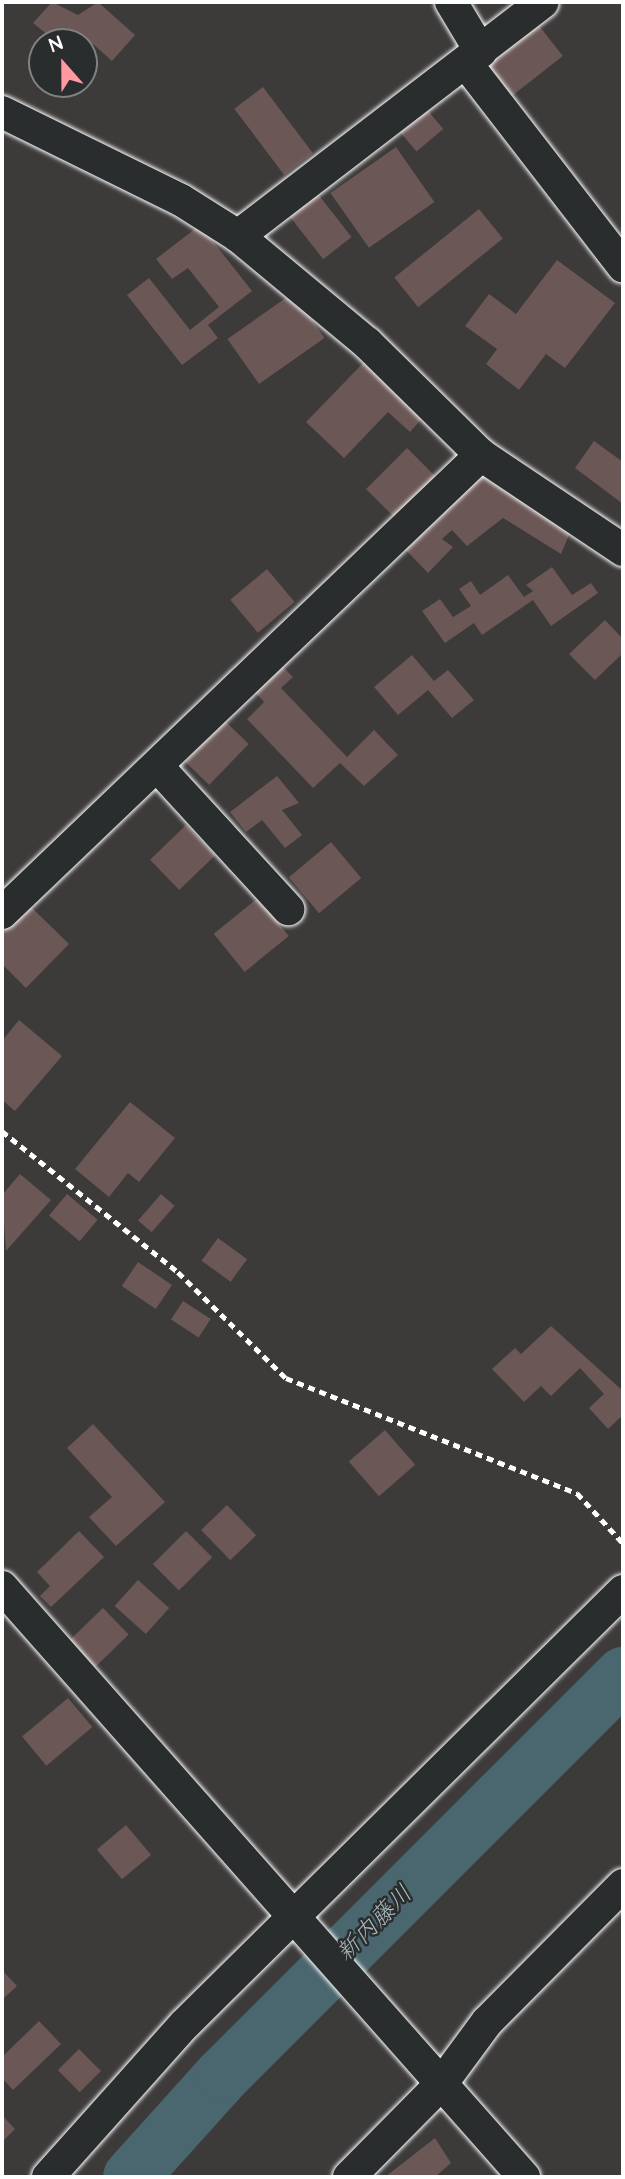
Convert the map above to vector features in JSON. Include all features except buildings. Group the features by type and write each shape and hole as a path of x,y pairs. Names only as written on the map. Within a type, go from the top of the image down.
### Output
{"street":[{"path":"451,2 473,57 623,266"},
{"path":"238,236 543,2"},
{"path":"2,112 181,200 238,236 358,334 481,456 623,550"},
{"path":"2,913 159,768 481,456"},
{"path":"159,768 288,909"},
{"path":"2,1587 295,1914 318,1945 415,2050 524,2177"},
{"path":"48,2177 185,2024 623,1591"},
{"path":"349,2177 442,2083 487,2022 623,1885"}],"path":[{"path":"2,1131 178,1272 286,1378 577,1493 623,1543"}],"waterway":[{"name":"新内藤川","path":"131,2177 223,2075 623,1675"}]}
